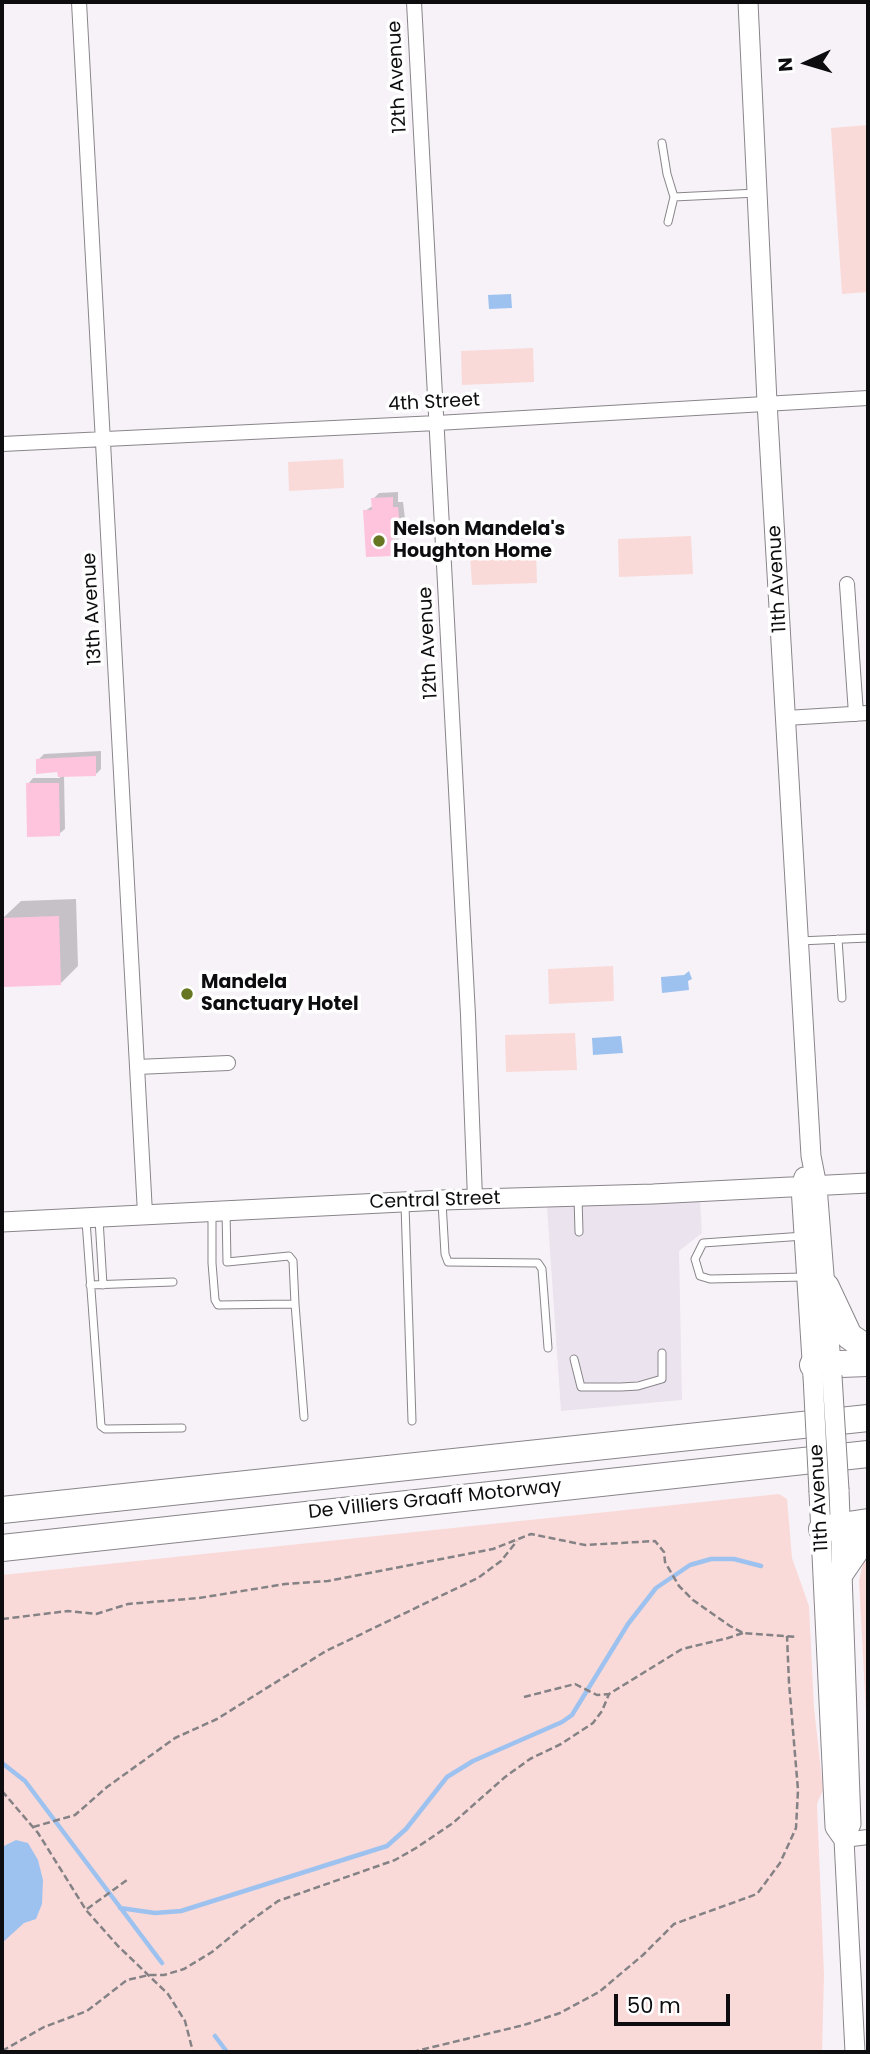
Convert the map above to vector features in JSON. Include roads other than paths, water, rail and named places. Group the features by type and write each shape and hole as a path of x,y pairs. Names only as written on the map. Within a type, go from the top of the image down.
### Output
{"highway":[{"path":"816,1282 849,1336 868,1349"},
{"path":"822,1371 868,1363"},
{"path":"2,1510 868,1418"},
{"name":"De Villiers Graaff Motorway","path":"2,1548 868,1454"},
{"path":"831,1528 868,1522"},
{"path":"841,1572 860,1544 868,1538"}],"main road":[{"name":"11th Avenue","path":"748,2 767,402 811,1156 804,1236 816,1282"},
{"name":"Central Street","path":"2,1222 475,1198 578,1197 868,1183"},
{"name":"11th Avenue","path":"809,1186 831,1528 835,1827 844,1840"},
{"name":"11th Avenue","path":"831,1528 841,1572 851,1824 844,1840 855,2052"}],"street":[{"name":"13th Avenue","path":"79,2 145,1213"},
{"name":"12th Avenue","path":"414,2 468,1016 475,1198"},
{"name":"4th Street","path":"2,444 437,423 868,398"},
{"path":"786,718 862,714 847,584"},
{"path":"137,1067 228,1063"},
{"path":"844,1840 868,1837"}],"lane":[{"path":"662,143 674,197 668,222"},
{"path":"674,197 757,192"},
{"path":"799,941 868,938"},
{"path":"838,939 842,998"},
{"path":"578,1197 579,1232"},
{"path":"442,1200 448,1262 538,1263 542,1269 548,1348"},
{"path":"405,1202 412,1421"},
{"path":"219,1210 227,1262"},
{"path":"219,1210 212,1263 215,1300 218,1305 296,1304"},
{"path":"92,1217 103,1284"},
{"path":"92,1217 90,1285 102,1426 105,1429 183,1429"},
{"path":"804,1236 703,1242 695,1259 700,1276 710,1279 816,1282"},
{"path":"212,1263 289,1256 293,1261 304,1417"},
{"path":"90,1285 173,1282"},
{"path":"574,1359 581,1387 629,1387 651,1384 662,1379 662,1353"}],"water":[{"path":"511,294 512,308 489,309 488,295"},
{"path":"689,971 692,979 688,981 689,990 662,993 661,977 684,975"},
{"path":"621,1036 623,1053 593,1055 592,1038"},
{"path":"16,1840 28,1843 38,1860 43,1880 42,1904 36,1919 24,1923 2,1943 2,1847"}],"waterway":[{"path":"120,1908 155,1913 181,1911 387,1846 406,1829 447,1777 473,1761 562,1722 572,1715 628,1624 656,1588 690,1565 711,1559 734,1559 761,1566"},
{"path":"2,1763 25,1781 162,1963"},
{"path":"215,2036 227,2052"}],"place":[{"name":"Nelson Mandela's Houghton Home","path":"379,541"},
{"name":"Mandela Sanctuary Hotel","path":"187,994"}]}
